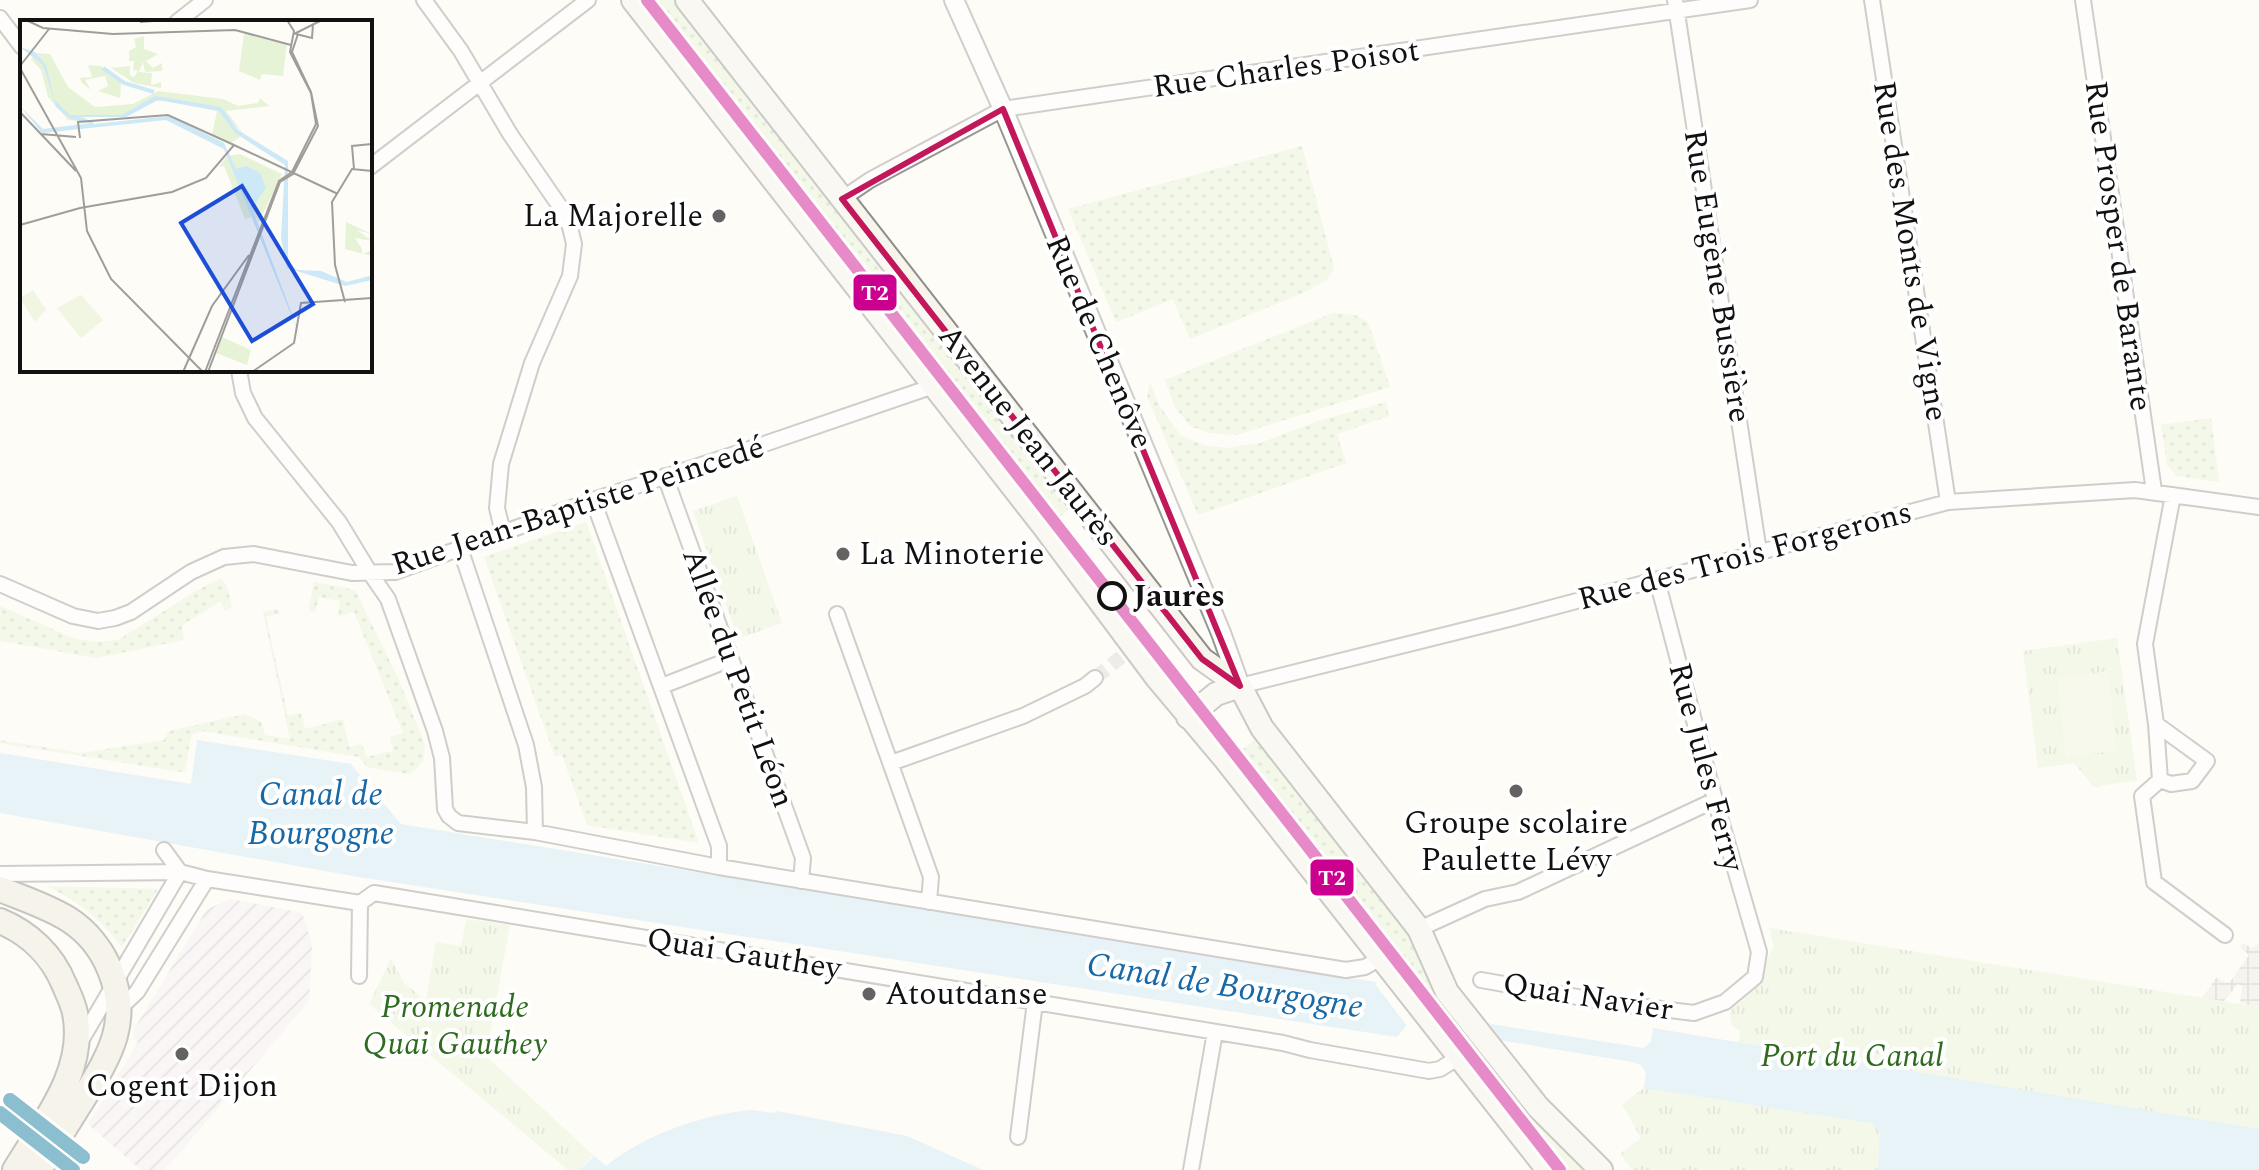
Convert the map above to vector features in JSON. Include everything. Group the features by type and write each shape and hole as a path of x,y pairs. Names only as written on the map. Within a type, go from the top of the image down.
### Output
{"main road":[{"name":"Avenue Jean Jaurès","path":"633,0 1045,528 1127,652 1225,759 1548,1170"},
{"name":"Avenue Jean Jaurès","path":"687,0 1202,659 1240,686 1262,728 1419,929 1447,992 1538,1107 1601,1170"},
{"path":"1188,717 1216,694 1240,686"},
{"path":"0,889 68,919 86,934 101,951 115,981 119,1009 117,1032 109,1058 15,1170"},
{"path":"0,921 33,941 52,960 75,1012 77,1047 62,1113 39,1170"}],"street":[{"path":"180,20 205,0"},
{"path":"424,0 461,51 510,134 563,211 574,244 570,276 532,363 501,464 497,508 503,533"},
{"path":"372,165 588,0"},
{"name":"Rue de Chenôve","path":"954,0 1003,109 1221,633 1240,686"},
{"name":"Rue Charles Poisot","path":"842,199 870,180 1003,109 1676,6 1750,0"},
{"name":"Rue des Monts de Vigne","path":"1872,0 1948,502"},
{"name":"Rue Prosper de Barante","path":"2083,0 2154,491"},
{"name":"Rue Eugène Bussière","path":"1676,6 1759,552"},
{"path":"0,18 20,44"},
{"path":"239,372 243,393 255,418 339,522 388,599 435,731 442,758 445,809 458,823 535,832 801,881 1346,970 1365,967 1381,958"},
{"name":"Rue Jean-Baptiste Peincedé","path":"0,584 73,616 98,621 131,612 191,572 224,557 254,554 352,573 395,572 593,500 925,389 932,383"},
{"name":"Allée du Petit Léon","path":"665,476 803,858 801,881"},
{"name":"Rue des Trois Forgerons","path":"1240,686 1948,502 2135,490 2259,507"},
{"path":"2160,780 2145,644 2173,495"},
{"path":"593,500 719,846 719,867"},
{"path":"460,548 526,745 534,787 535,832"},
{"name":"Rue Jules Ferry","path":"1657,580 1759,952"},
{"path":"837,614 931,877 929,902"},
{"path":"662,686 731,659"},
{"path":"891,763 1023,716 1085,686 1095,678"},
{"path":"2156,724 2207,761 2192,781 2171,784 2160,780"},
{"path":"2160,780 2142,796 2154,882 2225,935"},
{"path":"1419,929 1485,899 1518,892 1715,800"},
{"path":"77,1047 180,872 164,850"},
{"name":"Quai Gauthey","path":"0,874 180,872 360,903 374,893 1215,1032 1429,1071 1440,1069 1459,1057"},
{"path":"119,1009 137,992 207,879"},
{"path":"359,976 360,903"},
{"name":"Quai Navier","path":"1481,980 1612,1003 1694,1013 1725,1002 1755,977 1759,952"},
{"path":"1018,1137 1035,1002"},
{"path":"1191,1170 1215,1032"}],"highlighted area":[{"path":"1003,109 1240,686 1202,659 842,199"}],"shaded area":[{"path":"231,899 302,913 312,944 309,1001 165,1170 141,1170 88,1124 138,1042 133,1039 134,1029 207,909"},
{"path":"2243,943 2252,948 2259,943 2259,1007 2240,1003 2242,986 2238,984 2224,1001 2202,998 2217,977 2225,983 2230,982 2249,955 2240,947"}],"green space":[{"path":"642,0 680,0 1074,506 1051,524"},
{"path":"1302,146 1334,268 1327,280 1303,293 1190,339 1173,299 1116,322 1068,209"},
{"path":"1333,313 1355,315 1368,322 1390,387 1236,435 1209,433 1190,426 1175,407 1165,380"},
{"path":"1150,382 1158,403 1180,435 1203,445 1227,448 1260,443 1318,421 1386,402 1389,416 1337,434 1346,463 1198,515 1147,396"},
{"path":"2211,418 2219,482 2176,476 2167,464 2161,425"},
{"path":"737,496 782,623 738,639 693,511"},
{"path":"586,522 699,843 587,825 562,755 555,757 484,557"},
{"path":"221,578 227,586 232,607 225,611 221,601 184,624 184,640 97,658 0,641 0,606 75,639 97,642 118,640"},
{"path":"314,582 355,590 399,680 425,745 423,762 410,774 367,767 359,757 202,731 191,737 185,770 182,772 0,743 0,740 80,753 164,740 169,731 245,714 261,722 265,735 290,739 263,612 277,609 280,613 266,617 288,716 301,713 305,729 343,719 349,747 362,744 366,757 393,751 390,737 403,733 354,612 338,616 340,601 319,597 315,612 310,611"},
{"path":"2117,638 2137,780 2094,787 2074,763 2038,768 2023,651"},
{"path":"2108,671 2116,750 2066,758 2057,679"},
{"path":"1257,738 1419,946 1437,985 1421,998 1233,757"},
{"path":"46,886 158,889 122,947 88,912"},
{"name":"Promenade Quai Gauthey","path":"466,919 510,925 486,1056 593,1155 579,1170 568,1170 369,1004 391,959 404,983 426,1001 436,942 461,946"},
{"name":"Port du Canal","path":"1769,928 2259,1007 2259,1170 1632,1170 1620,1154 1641,1138 1622,1104 1644,1088 1730,1101 1740,1031 1732,1025 1731,1010 1750,994 1774,946"},
{"path":"1481,1043 1593,1170 1556,1170 1466,1056"}],"water":[{"name":"Canal de Bourgogne","path":"197,740 351,764 401,824 1375,982 1396,1009 1644,1048 1651,1042 1653,1028 2259,1129 2259,1170 1878,1170 1880,1132 1871,1123 1644,1088 1646,1072 1641,1065 1632,1062 1407,1025 1397,1037 359,877 0,813 0,753 191,784"},
{"path":"751,1110 777,1111 907,1136 983,1170 580,1170 594,1156 606,1166 638,1145 674,1128 713,1116"}],"pier":[{"path":"1375,984 1382,985 1398,1005 1485,1018 1505,1045 1410,1030"}],"tunnel":[{"path":"1095,678 1121,657"}],"transit line":[{"name":"T2","path":"647,0 1560,1170"},
{"path":"10,1100 83,1157"},
{"path":"0,1113 73,1170"}],"place":[{"name":"La Majorelle","path":"719,216"},
{"name":"La Minoterie","path":"843,554"},
{"name":"Jaurès","path":"1112,596"},
{"name":"Groupe scolaire Paulette Lévy","path":"1516,791"},
{"name":"Atoutdanse","path":"869,994"},
{"name":"Cogent Dijon","path":"182,1054"}]}
